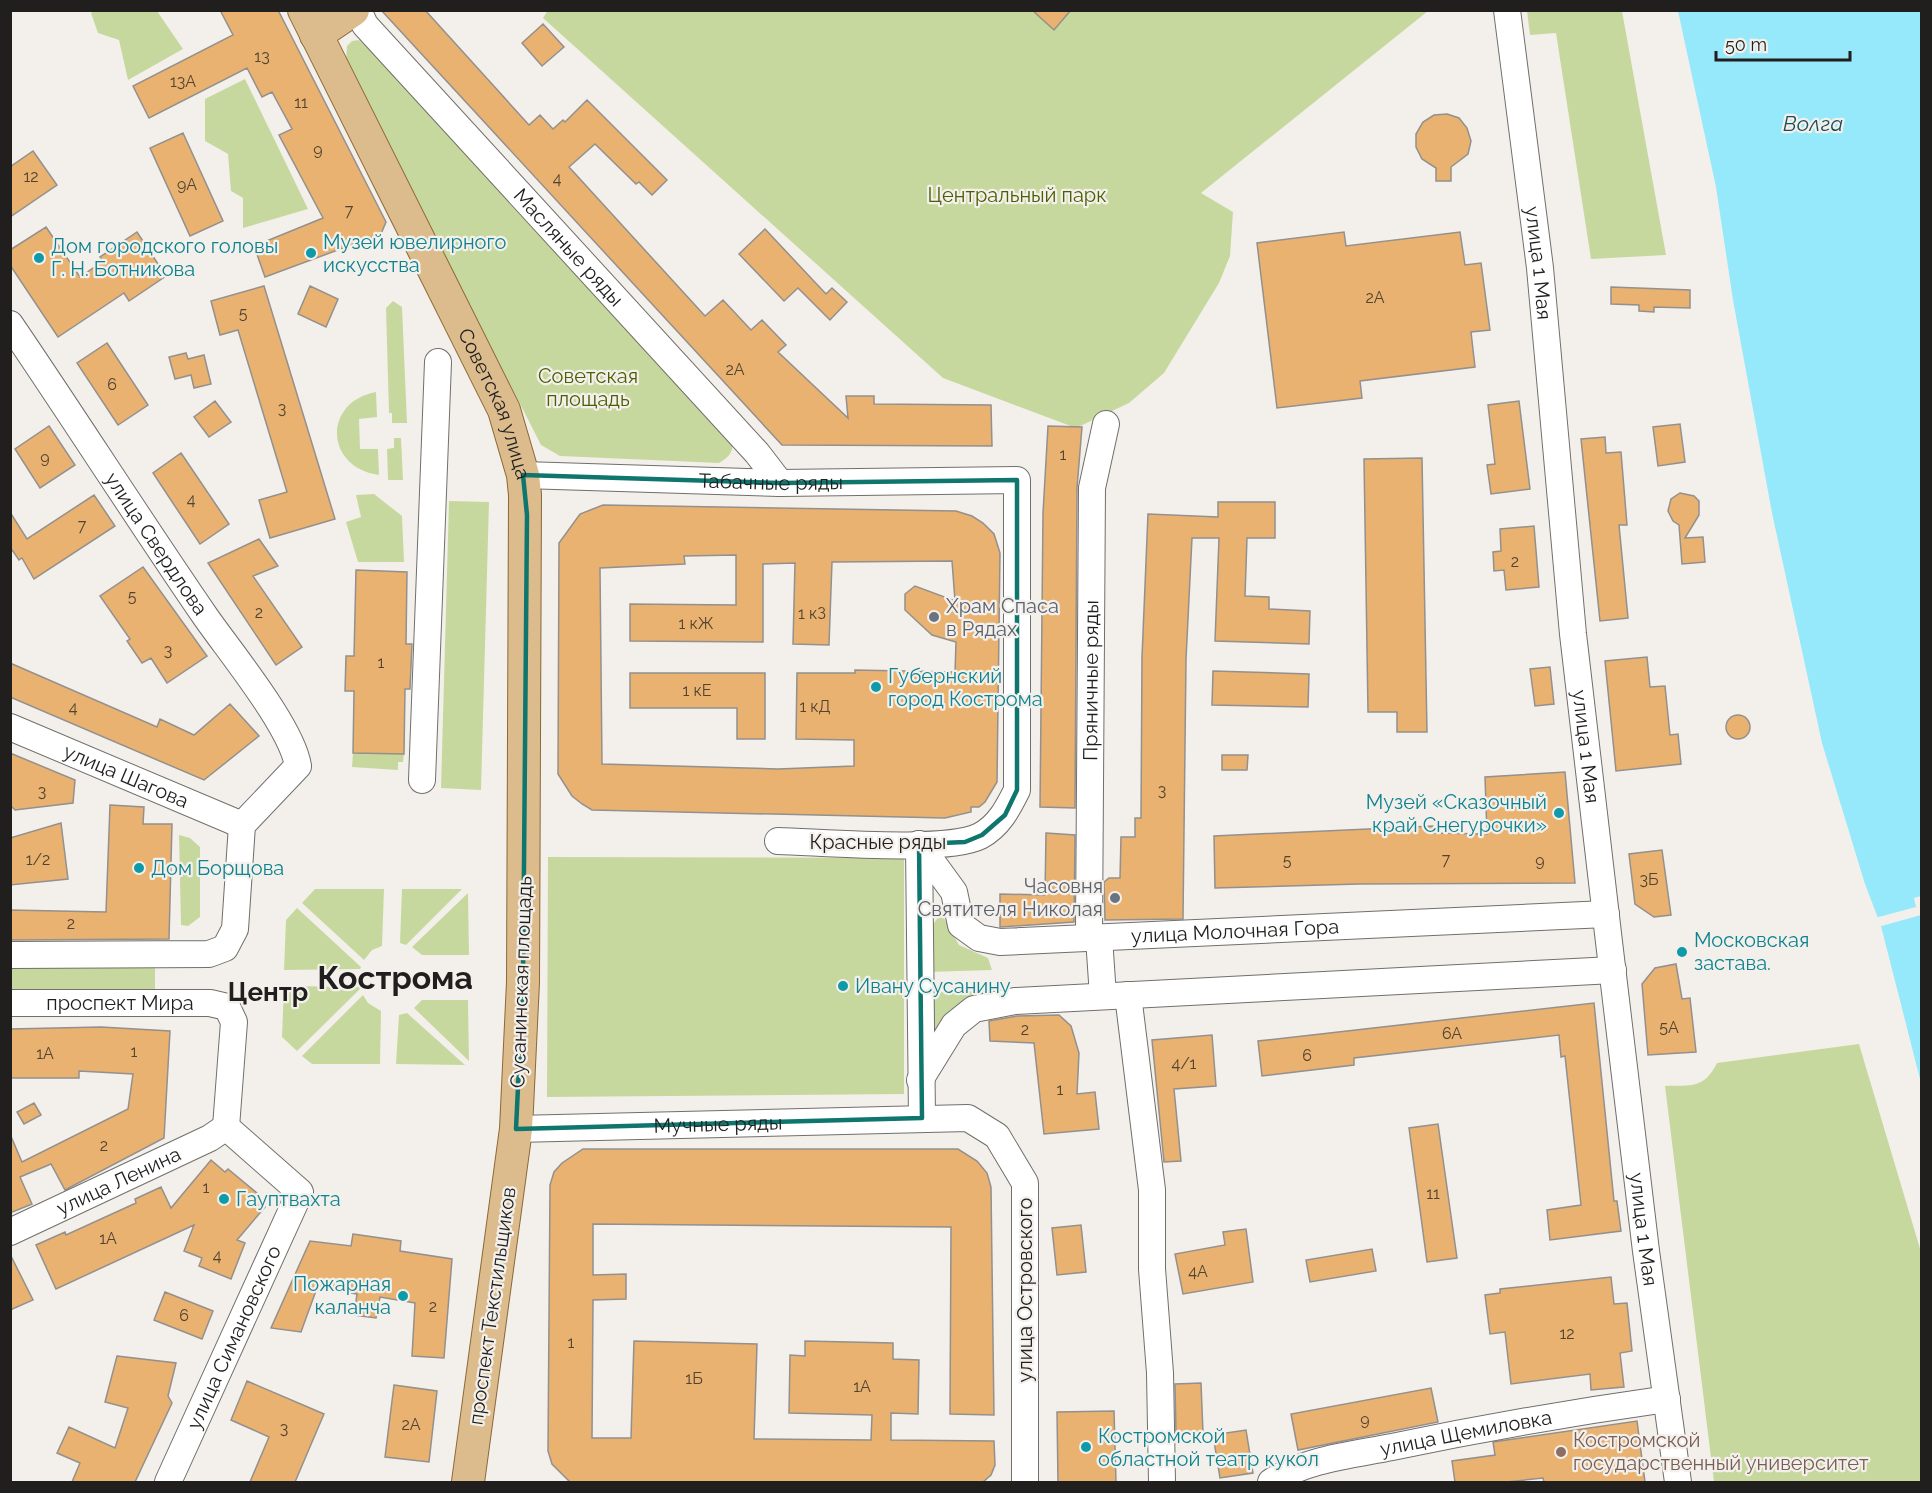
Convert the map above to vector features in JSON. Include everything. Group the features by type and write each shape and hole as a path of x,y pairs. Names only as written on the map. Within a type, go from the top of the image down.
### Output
{"main road":[{"path":"310,23 353,10"},
{"name":"Советская улица","path":"310,23 504,410 523,475 527,516 523,698 525,836"},
{"name":"Сусанинская площадь","path":"516,1129 524,982 525,836"},
{"name":"проспект Текстильщиков","path":"468,1482 516,1129"}],"street":[{"name":"Масляные ряды","path":"358,10 365,25 530,202 757,453 780,483"},
{"name":"улица 1 Мая","path":"1507,10 1540,268 1573,634 1612,970 1646,1251 1678,1482"},
{"name":"улица Свердлова","path":"10,324 102,466 270,708 296,754 298,766 242,825"},
{"name":"Советская улица","path":"422,780 438,363"},
{"name":"Пряничные ряды","path":"1106,424 1092,488 1089,932 1116,996 1152,1190 1152,1269 1160,1373 1162,1482"},
{"name":"Табачные ряды","path":"523,475 780,483 1017,480 1017,790 1005,815"},
{"name":"улица Шагова","path":"10,727 242,825"},
{"name":"Красные ряды","path":"778,841 920,844 965,842 982,835 1005,815"},
{"path":"10,955 209,954 225,948 235,929 242,825"},
{"name":"улица Молочная Гора","path":"920,844 954,892 961,925 979,938 1000,942 1606,914"},
{"path":"920,844 922,1118"},
{"path":"920,1080 954,1025 974,1009 1015,1001 1612,970"},
{"name":"проспект Мира","path":"10,1003 210,1003 227,1007 234,1022 226,1127"},
{"name":"Мучные ряды","path":"516,1129 922,1118"},
{"name":"улица Островского","path":"922,1118 968,1118 997,1136 1025,1183 1024,1482"},
{"name":"улица Симановского","path":"168,1482 300,1192 226,1127"},
{"name":"улица Ленина","path":"10,1232 210,1138 226,1127"},
{"name":"улица Щемиловка","path":"1271,1482 1290,1469 1356,1454 1467,1432 1667,1400"}],"highlighted area":[{"path":"523,475 780,483 1017,480 1017,790 1005,815 982,835 965,842 919,844 922,1118 516,1129 523,982 527,515"}],"green space":[{"path":"95,10 157,11 183,49 128,80 119,40 98,33 91,13"},
{"name":"Центральный парк","path":"548,10 1428,11 1201,193 1233,212 1230,256 1219,283 1164,373 1129,403 1076,428 943,378 543,18"},
{"path":"1527,11 1622,11 1666,255 1591,259 1556,33 1530,35"},
{"name":"Советская площадь","path":"359,40 375,54 732,439 732,450 726,458 719,463 560,456 541,445 346,63 347,46 352,41"},
{"path":"245,79 308,209 243,228 243,198 231,191 228,154 205,141 205,99"},
{"path":"393,301 402,307 407,423 392,423 392,413 389,413 386,308"},
{"path":"376,392 377,417 359,419 360,449 378,449 379,475 361,470 348,460 340,448 337,435 339,421 346,408 358,398"},
{"path":"394,438 401,438 403,480 388,480 387,449 394,448"},
{"path":"374,494 402,516 404,562 358,562 346,522 361,517 356,495"},
{"path":"449,501 489,502 481,790 441,788"},
{"path":"353,753 404,754 403,762 398,762 398,770 352,767"},
{"path":"179,835 190,838 200,847 200,917 188,926 181,925"},
{"path":"548,857 904,858 904,1094 547,1097"},
{"path":"315,889 384,889 382,946 372,950 364,960 302,903"},
{"path":"402,889 462,889 406,945 400,943"},
{"path":"468,893 469,955 422,955 412,947"},
{"path":"297,908 361,967 360,969 284,970 286,920"},
{"path":"941,913 959,945 988,958 992,970 927,972 932,926"},
{"path":"155,966 155,994 11,994 10,967"},
{"path":"284,986 362,987 297,1051 282,1037"},
{"path":"993,991 992,996 929,1044 929,992"},
{"path":"363,995 368,1003 381,1011 380,1064 312,1064 302,1056"},
{"path":"422,1000 468,1000 469,1061 414,1008"},
{"path":"407,1013 465,1065 396,1064 399,1015"},
{"path":"1859,1044 1921,1252 1921,1482 1714,1482 1665,1086 1696,1084 1707,1077 1717,1063"}],"water":[{"name":"Волга","path":"1678,11 1921,11 1921,1083 1881,926 1865,884 1822,743 1772,513 1733,300 1716,187"}],"pier":[{"path":"1921,896 1921,915 1878,927 1875,918 1916,907 1914,898"}],"building":[{"path":"220,10 278,10 386,222 381,234 265,277 254,246 323,218 279,135 292,129 272,92 262,97 247,68 149,118 133,86 233,35"},
{"path":"381,10 425,10 529,125 540,115 553,129 563,120 565,122 587,100 667,180 652,195 639,182 636,184 595,144 569,167 705,316 723,300 751,330 762,320 786,345 778,352 848,418 846,396 874,396 874,404 991,405 992,446 782,445"},
{"path":"1032,10 1071,10 1054,30"},
{"path":"543,24 564,47 542,66 522,43"},
{"path":"1447,114 1459,118 1467,128 1471,141 1468,154 1451,167 1451,181 1436,181 1436,168 1422,159 1416,147 1416,134 1423,122 1434,115"},
{"path":"183,133 223,221 190,236 150,148"},
{"path":"33,151 57,185 10,217 10,167"},
{"path":"46,227 80,277 103,261 100,257 137,232 166,276 129,301 124,293 58,337 10,265 10,250"},
{"path":"765,229 826,294 832,288 847,302 830,320 798,288 784,301 739,254"},
{"path":"1344,232 1346,246 1460,232 1465,265 1481,263 1490,330 1471,332 1475,367 1360,381 1362,398 1277,408 1257,243"},
{"path":"264,286 335,519 270,538 259,500 287,492 238,330 220,335 211,301"},
{"path":"310,286 338,299 326,327 298,314"},
{"path":"1611,287 1690,290 1690,308 1654,307 1654,312 1639,311 1639,305 1611,304"},
{"path":"107,343 148,405 118,425 77,363"},
{"path":"186,353 188,359 204,355 211,384 194,388 191,375 175,379 169,357"},
{"path":"215,401 231,422 209,437 194,417"},
{"path":"1519,401 1530,489 1491,494 1487,465 1495,464 1488,405"},
{"path":"1680,424 1685,462 1658,466 1653,427"},
{"path":"49,426 75,465 40,488 15,449"},
{"path":"1048,426 1082,427 1077,488 1075,808 1040,807 1043,513"},
{"path":"1605,437 1606,453 1621,452 1627,525 1619,525 1628,618 1600,621 1581,439"},
{"path":"181,453 229,524 200,544 153,473"},
{"path":"1422,458 1427,732 1397,732 1397,712 1368,712 1364,459"},
{"path":"1680,493 1694,496 1699,501 1699,515 1685,538 1703,537 1705,562 1682,564 1679,525 1673,521 1668,511 1671,499"},
{"path":"94,495 115,526 34,579 22,558 19,560 10,547 10,512 27,539"},
{"path":"1218,502 1275,502 1275,538 1247,538 1245,596 1269,597 1269,609 1310,611 1309,644 1215,641 1219,538 1192,538 1186,659 1183,919 1105,920 1104,882 1109,878 1120,878 1121,837 1135,837 1135,818 1141,818 1142,657 1148,514 1218,517"},
{"path":"603,505 956,511 972,516 983,523 994,534 1000,553 997,782 985,802 979,807 971,807 971,812 945,818 592,810 582,804 572,796 558,774 559,543 580,514","holes":["736,555 736,605 630,604 630,641 763,642 763,564 795,563 793,644 829,645 832,562 952,561 955,601 915,586 905,594 905,610 932,635 956,642 955,672 855,670 855,673 797,673 796,739 854,740 854,766 778,769 602,764 600,568 685,564 684,556"]},
{"path":"1534,526 1539,587 1506,590 1504,570 1494,571 1493,552 1501,551 1500,529"},
{"path":"259,539 278,566 253,576 302,647 276,665 208,563"},
{"path":"143,567 207,656 167,683 151,658 142,663 127,641 130,639 100,596"},
{"path":"356,570 407,572 406,644 412,644 410,689 405,689 404,754 353,753 354,691 345,691 346,656 354,656"},
{"path":"1647,657 1650,687 1665,686 1670,735 1678,734 1681,764 1616,771 1605,661"},
{"path":"10,663 157,727 160,719 194,735 230,704 259,736 204,780 10,697"},
{"path":"1550,667 1554,704 1535,706 1530,669"},
{"path":"1213,671 1309,674 1308,707 1212,705"},
{"path":"630,673 765,673 765,739 737,739 737,708 630,708"},
{"path":"1738,715 1743,716 1749,722 1749,732 1743,738 1738,739 1733,738 1727,732 1726,727 1727,722 1733,716"},
{"path":"10,753 75,780 73,803 15,810 10,805"},
{"path":"1222,755 1248,755 1247,770 1222,770"},
{"path":"1565,772 1575,883 1359,884 1215,888 1214,836 1433,826 1433,833 1487,834 1485,777"},
{"name":"Дом Борщова","path":"110,805 144,807 143,824 172,824 169,939 10,940 10,910 106,912"},
{"path":"61,823 68,879 10,885 10,838"},
{"path":"1046,833 1075,835 1074,922 1000,927 1000,894 1045,895"},
{"path":"1662,850 1671,915 1654,917 1635,904 1629,854"},
{"path":"1676,964 1682,999 1690,998 1696,1052 1648,1055 1642,984 1655,968"},
{"path":"1594,1003 1614,1201 1617,1201 1621,1231 1550,1240 1547,1210 1581,1205 1565,1056 1561,1057 1559,1035 1354,1058 1354,1065 1262,1076 1258,1041"},
{"path":"1059,1015 1071,1026 1079,1053 1077,1094 1095,1092 1099,1129 1044,1134 1034,1043 990,1041 989,1021 1017,1016"},
{"path":"101,1027 170,1031 164,1138 65,1190 51,1164 20,1177 32,1204 10,1213 10,1134 22,1162 128,1109 133,1074 79,1071 79,1078 10,1078 10,1029"},
{"path":"1212,1035 1216,1086 1174,1089 1181,1161 1164,1162 1152,1040"},
{"path":"34,1103 41,1115 24,1124 17,1112"},
{"path":"1438,1124 1457,1258 1427,1262 1409,1128"},
{"path":"583,1149 958,1149 977,1161 987,1173 991,1187 994,1415 950,1414 951,1227 593,1224 593,1275 626,1274 626,1299 593,1300 592,1438 631,1438 634,1341 757,1344 754,1439 871,1440 872,1415 789,1413 790,1355 805,1356 805,1341 893,1343 893,1359 919,1360 918,1414 891,1413 891,1440 994,1441 995,1465 991,1475 983,1482 570,1482 552,1464 548,1451 550,1185 554,1172 562,1163"},
{"path":"211,1160 225,1172 228,1169 257,1193 254,1197 265,1207 237,1240 245,1243 231,1279 199,1266 202,1258 184,1251 194,1225 56,1289 36,1245 65,1232 66,1235 136,1203 135,1199 161,1187 171,1208"},
{"path":"1081,1225 1086,1272 1057,1275 1052,1228"},
{"path":"1246,1229 1253,1282 1183,1294 1175,1254 1225,1245 1223,1232"},
{"name":"Пожарная каланча","path":"353,1234 401,1241 400,1251 452,1259 444,1358 412,1356 415,1303 380,1297 376,1318 354,1315 357,1294 317,1288 301,1332 271,1328 310,1241 351,1246"},
{"path":"1372,1249 1376,1271 1310,1282 1306,1260"},
{"path":"10,1254 33,1300 10,1310"},
{"path":"1611,1277 1614,1304 1627,1303 1632,1351 1620,1353 1624,1387 1591,1390 1590,1374 1511,1384 1505,1332 1490,1334 1485,1295 1500,1293 1500,1289"},
{"path":"165,1292 213,1311 202,1339 154,1320"},
{"path":"117,1356 176,1363 168,1396 172,1403 135,1482 72,1482 80,1463 57,1453 69,1427 115,1448 128,1408 105,1402"},
{"path":"247,1381 324,1414 295,1482 250,1482 269,1437 231,1420"},
{"path":"1201,1383 1203,1433 1176,1434 1175,1384"},
{"path":"394,1385 437,1391 429,1462 385,1457"},
{"path":"1431,1388 1438,1422 1298,1450 1291,1414"},
{"name":"Костромской областной театр кукол","path":"1114,1411 1116,1482 1058,1482 1057,1412"},
{"name":"Костромской государственный университет","path":"1637,1421 1645,1482 1544,1482 1543,1478 1507,1482 1455,1482 1452,1461 1495,1455 1493,1442"},
{"path":"1246,1430 1253,1473 1220,1478 1213,1435"}],"place":[{"name":"Музей ювелирного искусства","path":"311,253"},
{"name":"Дом городского головы Г. Н. Ботникова","path":"39,258"},
{"name":"Храм Спаса в Рядах","path":"934,617"},
{"name":"Губернский город Кострома","path":"876,687"},
{"name":"Музей «Сказочный край Снегурочки»","path":"1559,813"},
{"name":"Дом Борщова","path":"139,868"},
{"name":"Часовня Святителя Николая","path":"1115,898"},
{"name":"Московская застава.","path":"1682,952"},
{"name":"Ивану Сусанину","path":"843,986"},
{"name":"Гауптвахта","path":"224,1199"},
{"name":"Пожарная каланча","path":"403,1296"},
{"name":"Костромской областной театр кукол","path":"1086,1447"},
{"name":"Костромской государственный университет","path":"1561,1452"}],"district":[{"name":"Кострома","path":"395,977"},
{"name":"Центр","path":"268,992"}]}
